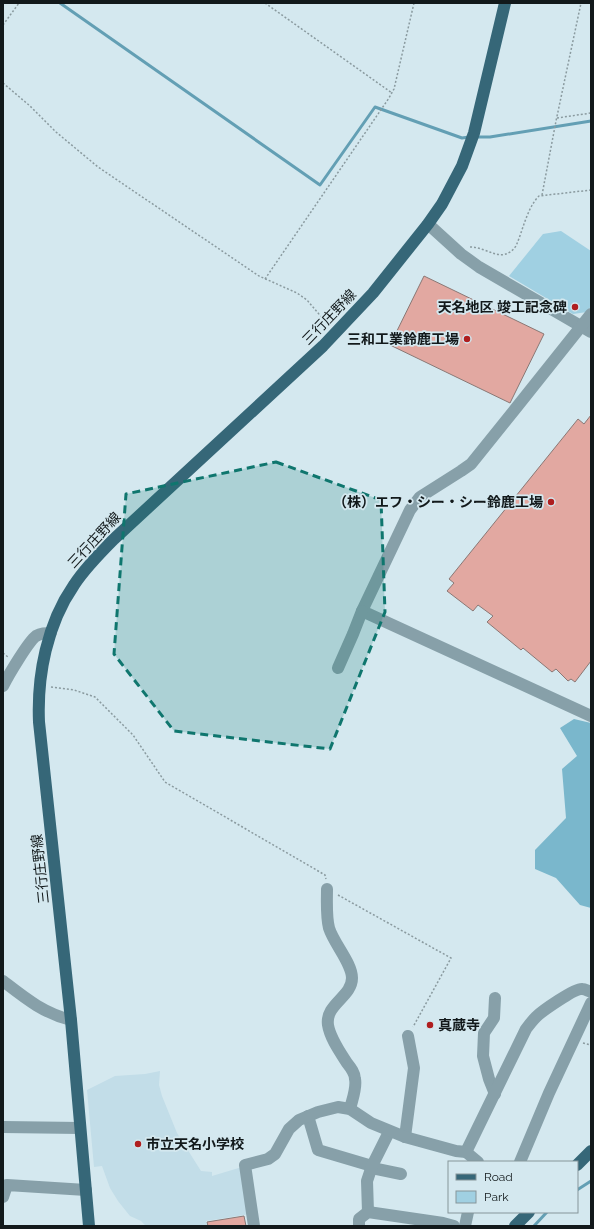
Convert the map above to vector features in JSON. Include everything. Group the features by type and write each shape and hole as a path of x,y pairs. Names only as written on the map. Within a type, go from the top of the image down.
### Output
{"main road":[{"name":"三行庄野線","path":"89,1226 71,1020 39,722 42,669 51,633 73,585 91,563 114,539 317,352 373,293 428,224 454,185 470,146 505,3"},
{"path":"578,1164 591,1151"},
{"path":"514,1226 528,1213"}],"street":[{"path":"428,224 461,254 478,267 586,330"},
{"path":"338,668 354,634 362,611 410,510 420,496 461,472 471,464 586,330 591,314"},
{"path":"362,611 591,716"},
{"path":"3,686 34,637 42,633 51,633"},
{"path":"327,888 329,928 351,970 352,976 352,983 349,989 332,1008 327,1023 331,1036 354,1074 355,1085 350,1109"},
{"path":"3,981 35,1006 59,1017 71,1020"},
{"path":"466,1152 526,1029 544,1009 575,990 582,989 591,992"},
{"path":"495,998 494,1018 484,1033 483,1056 489,1079 495,1094"},
{"path":"520,1161 591,1003"},
{"path":"405,1137 414,1068 408,1036"},
{"path":"254,1226 245,1165 268,1159 275,1154 289,1129 299,1120 331,1108 344,1107 350,1109 389,1132 456,1151 466,1152 477,1161"},
{"path":"308,1116 318,1150 372,1167 401,1174"},
{"path":"3,1127 80,1128"},
{"path":"368,1212 368,1181 372,1167 389,1132"},
{"path":"3,1197 7,1185 86,1190"},
{"path":"359,1226 359,1219 368,1212 442,1222 454,1226"},
{"path":"465,1226 468,1213"}],"path":[{"path":"3,25 19,3"},
{"path":"265,3 392,93"},
{"path":"265,279 392,93 414,3"},
{"path":"542,195 556,119 581,3"},
{"path":"3,83 30,106 56,132 98,166 259,276 298,293 307,300 335,333"},
{"path":"556,119 591,113"},
{"path":"461,254 466,249 472,247 501,255 507,254 516,246 535,200 539,196 591,190"},
{"path":"40,685 74,690 95,697 134,735 165,782 325,875 327,888 451,958 408,1036"}],"highlighted area":[{"path":"276,462 381,500 385,612 330,749 174,731 114,654 126,494"}],"shaded area":[{"path":"574,719 591,723 591,908 580,905 556,878 535,869 535,850 566,818 562,769 577,756 560,728"},
{"name":"市立天名小学校","path":"160,1071 159,1085 162,1096 177,1133 201,1171 212,1172 212,1176 242,1167 250,1214 206,1221 207,1226 146,1226 141,1221 130,1216 118,1201 110,1188 102,1166 94,1167 87,1090 115,1076 145,1074"}],"green space":[{"path":"561,231 591,251 591,306 587,312 573,314 509,276 543,234"}],"building":[{"name":"三和工業鈴鹿工場","path":"424,276 544,334 510,403 390,345"},
{"name":"（株）エフ・シー・シー鈴鹿工場","path":"591,415 591,661 575,682 571,679 568,681 556,669 552,672 523,648 521,650 487,622 493,616 478,605 473,611 447,591 454,583 449,579 578,419 584,424"},
{"path":"244,1216 246,1226 208,1226 207,1222"}],"waterway":[{"path":"60,3 320,185 375,107 462,138 469,137"},
{"path":"477,137 490,137 591,121"},
{"path":"578,1189 591,1181"},
{"path":"534,1226 546,1213"}],"place":[{"name":"天名地区 竣工記念碑","path":"575,307"},
{"name":"三和工業鈴鹿工場","path":"467,339"},
{"name":"（株）エフ・シー・シー鈴鹿工場","path":"551,502"},
{"name":"真蔵寺","path":"430,1025"},
{"name":"市立天名小学校","path":"138,1144"}]}
